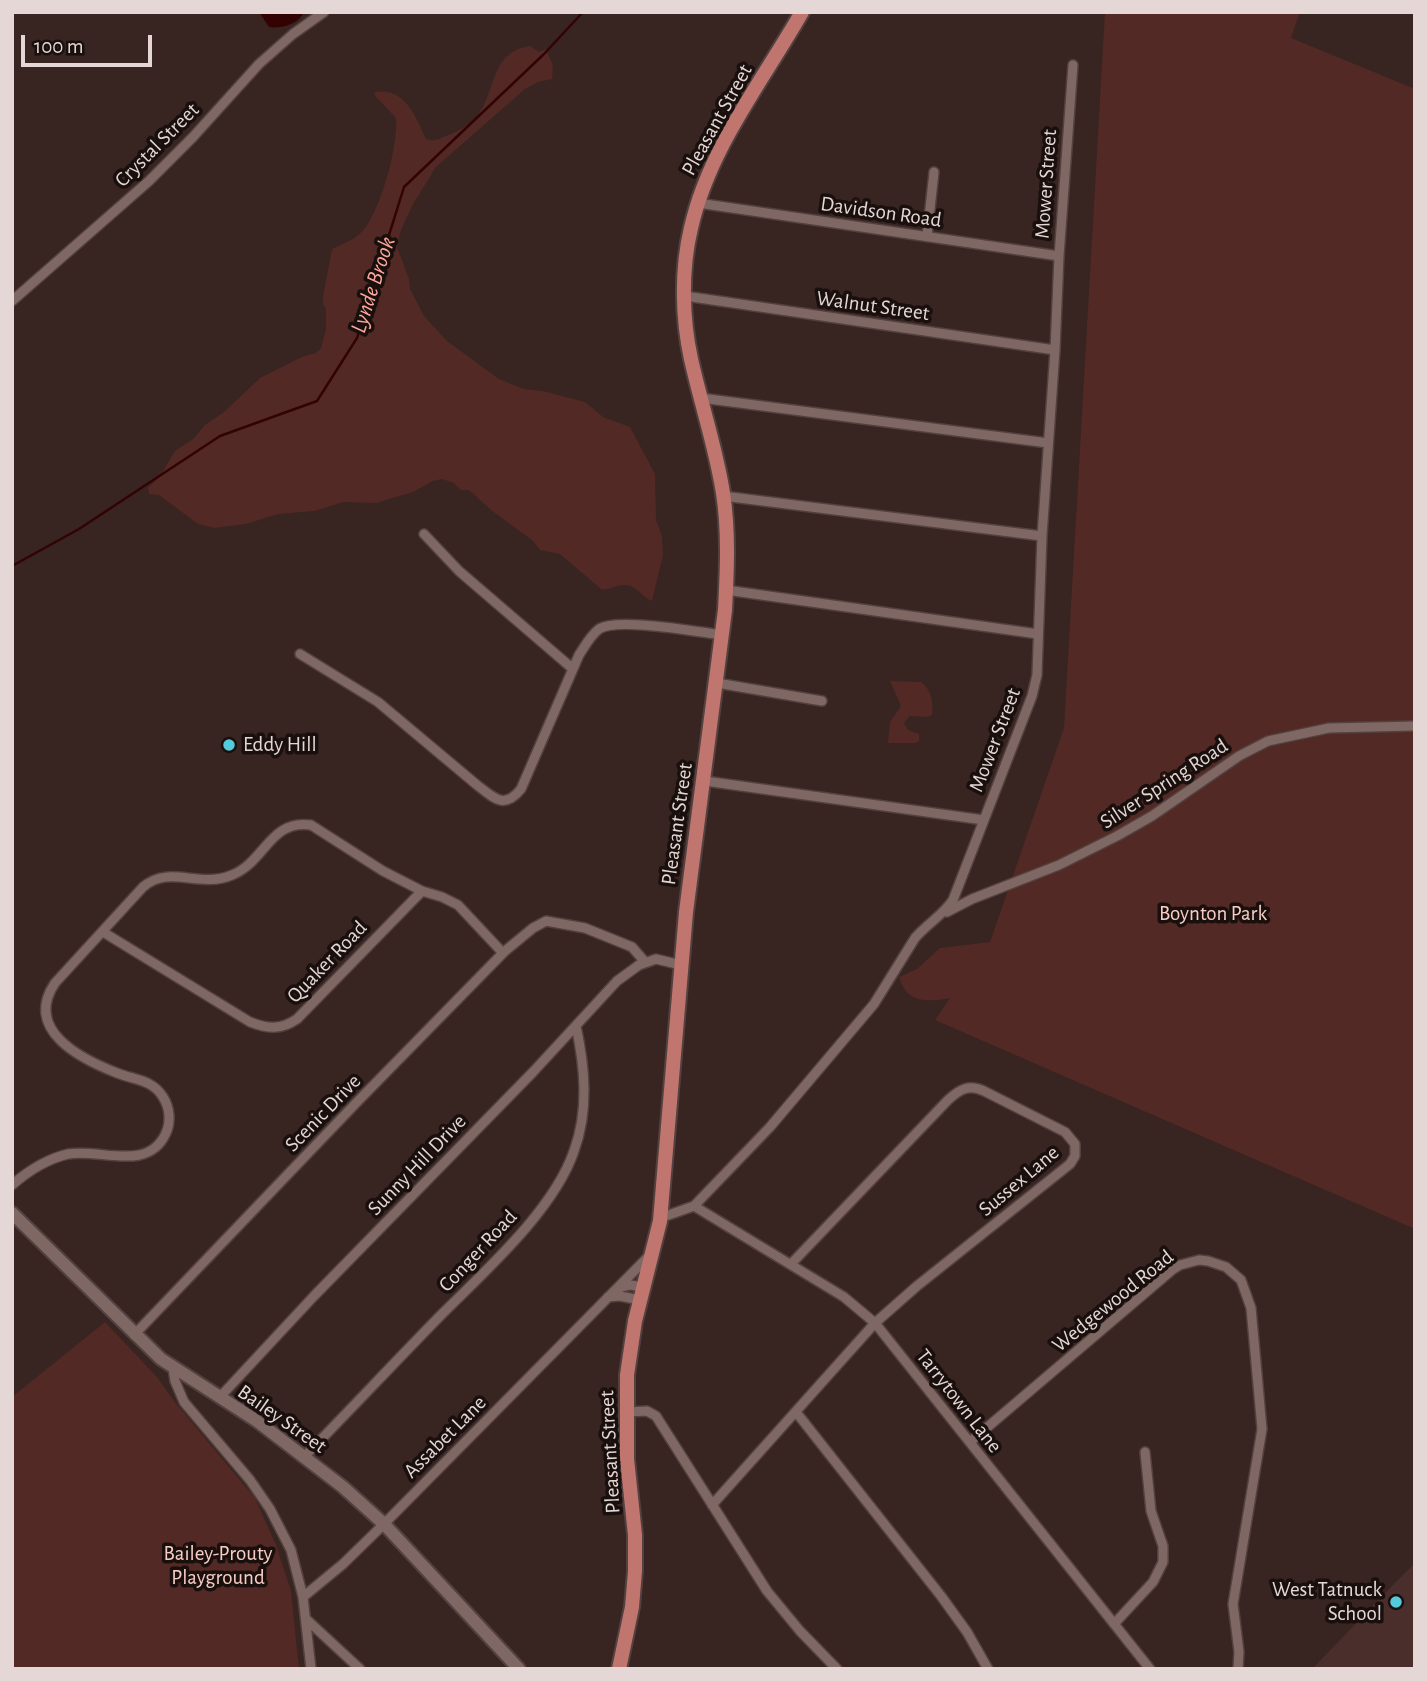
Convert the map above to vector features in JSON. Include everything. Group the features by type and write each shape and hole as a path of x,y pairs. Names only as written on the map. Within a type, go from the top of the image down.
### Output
{"main road":[{"name":"Pleasant Street","path":"619,1669 632,1607 635,1571 635,1535 627,1459 628,1372 642,1294 660,1218 681,965 723,635 726,590 723,496 710,431 690,357 685,296 686,259 705,179 736,120 802,12"}],"street":[{"name":"Crystal Street","path":"12,301 156,173 193,137 259,64 293,34 324,12"},
{"name":"Mower Street","path":"660,1218 695,1206 824,1065 874,1004 915,938 942,915 953,900 1032,696 1037,675 1042,536 1073,65"},
{"path":"927,236 934,172"},
{"name":"Davidson Road","path":"698,203 1059,256"},
{"name":"Walnut Street","path":"685,296 1055,350"},
{"path":"701,398 1048,443"},
{"path":"723,496 1042,536"},
{"path":"424,534 467,578 573,669"},
{"path":"726,590 1038,634"},
{"path":"300,654 378,702 493,797 507,800 521,789 573,669 590,638 599,629 610,625 646,626 723,635"},
{"path":"717,683 822,701"},
{"name":"Silver Spring Road","path":"942,915 972,899 1026,880 1118,836 1239,756 1268,741 1329,728 1415,726"},
{"path":"705,780 984,820"},
{"path":"12,1185 36,1167 62,1156 90,1152 128,1157 141,1155 157,1146 167,1129 168,1110 155,1087 144,1080 105,1068 65,1045 49,1026 46,1007 52,989 152,880 168,876 206,881 233,875 255,861 278,832 297,824 315,826 361,858 422,891 458,905 503,953"},
{"name":"Quaker Road","path":"103,932 250,1022 271,1028 290,1024 297,1018 422,891"},
{"name":"Scenic Drive","path":"134,1335 503,953 533,928 554,921 585,928 632,947 645,962"},
{"path":"645,962 656,959 681,965"},
{"name":"Sunny Hill Drive","path":"219,1398 617,981 645,962"},
{"name":"Conger Road","path":"304,1457 514,1240 558,1186 575,1151 585,1099 582,1055 576,1026"},
{"name":"Sussex Lane","path":"712,1505 875,1323 1070,1164 1076,1150 1070,1136 979,1088 960,1090 791,1264"},
{"name":"Tarrytown Lane","path":"695,1206 844,1297 875,1323 1150,1669"},
{"name":"Bailey Street","path":"12,1213 134,1335 173,1368 257,1421 384,1524 519,1669"},
{"name":"Assabet Lane","path":"303,1597 343,1564 384,1524 653,1252"},
{"name":"Wedgewood Road","path":"970,1442 1172,1270 1199,1260 1218,1263 1234,1273 1245,1288 1251,1308 1262,1429 1233,1604 1240,1655 1238,1669"},
{"path":"615,1289 630,1285 642,1294"},
{"path":"608,1297 642,1294"},
{"path":"173,1368 184,1402 250,1480 278,1523 291,1550 303,1597 312,1669"},
{"path":"626,1412 647,1411 656,1416 775,1602 837,1669"},
{"path":"796,1412 942,1596 988,1669"},
{"path":"1114,1624 1153,1582 1163,1562 1163,1546 1152,1511 1145,1452"},
{"path":"306,1619 360,1669"}],"shaded area":[{"path":"259,12 304,12 294,23 269,27"},
{"name":"West Tatnuck School","path":"1415,1563 1415,1669 1312,1669 1392,1586"}],"green space":[{"name":"Boynton Park","path":"1105,12 1300,12 1291,38 1415,89 1415,1229 935,1020 950,998 926,1000 913,997 899,977 917,969 940,948 990,942 1064,728"},
{"path":"530,46 539,52 546,49 553,66 552,79 525,89 436,167 413,204 401,230 397,247 410,289 424,316 447,341 499,379 524,389 585,402 603,417 630,427 655,474 656,520 662,536 663,555 652,601 628,585 601,589 560,554 540,550 532,540 469,490 461,490 454,483 442,479 413,492 376,503 343,502 315,511 278,514 246,524 214,528 198,524 159,495 149,494 148,488 160,476 175,451 193,439 205,425 224,412 260,378 316,353 321,348 326,329 323,297 332,249 354,238 365,228 383,190 392,159 396,118 374,94 395,94 408,105 426,139 438,139 475,119 484,105 501,64 517,50"},
{"path":"890,681 921,682 929,692 932,715 910,716 904,723 908,730 919,734 919,741 916,743 888,743 890,722 901,706"},
{"name":"Bailey-Prouty Playground","path":"105,1322 157,1377 255,1498 276,1545 291,1591 299,1669 12,1669 12,1397"}],"waterway":[{"name":"Lynde Brook","path":"12,566 79,529 220,436 317,401 357,338 404,187 544,54 583,12"}],"place":[{"name":"Eddy Hill","path":"229,745"},
{"name":"West Tatnuck School","path":"1396,1602"}]}
